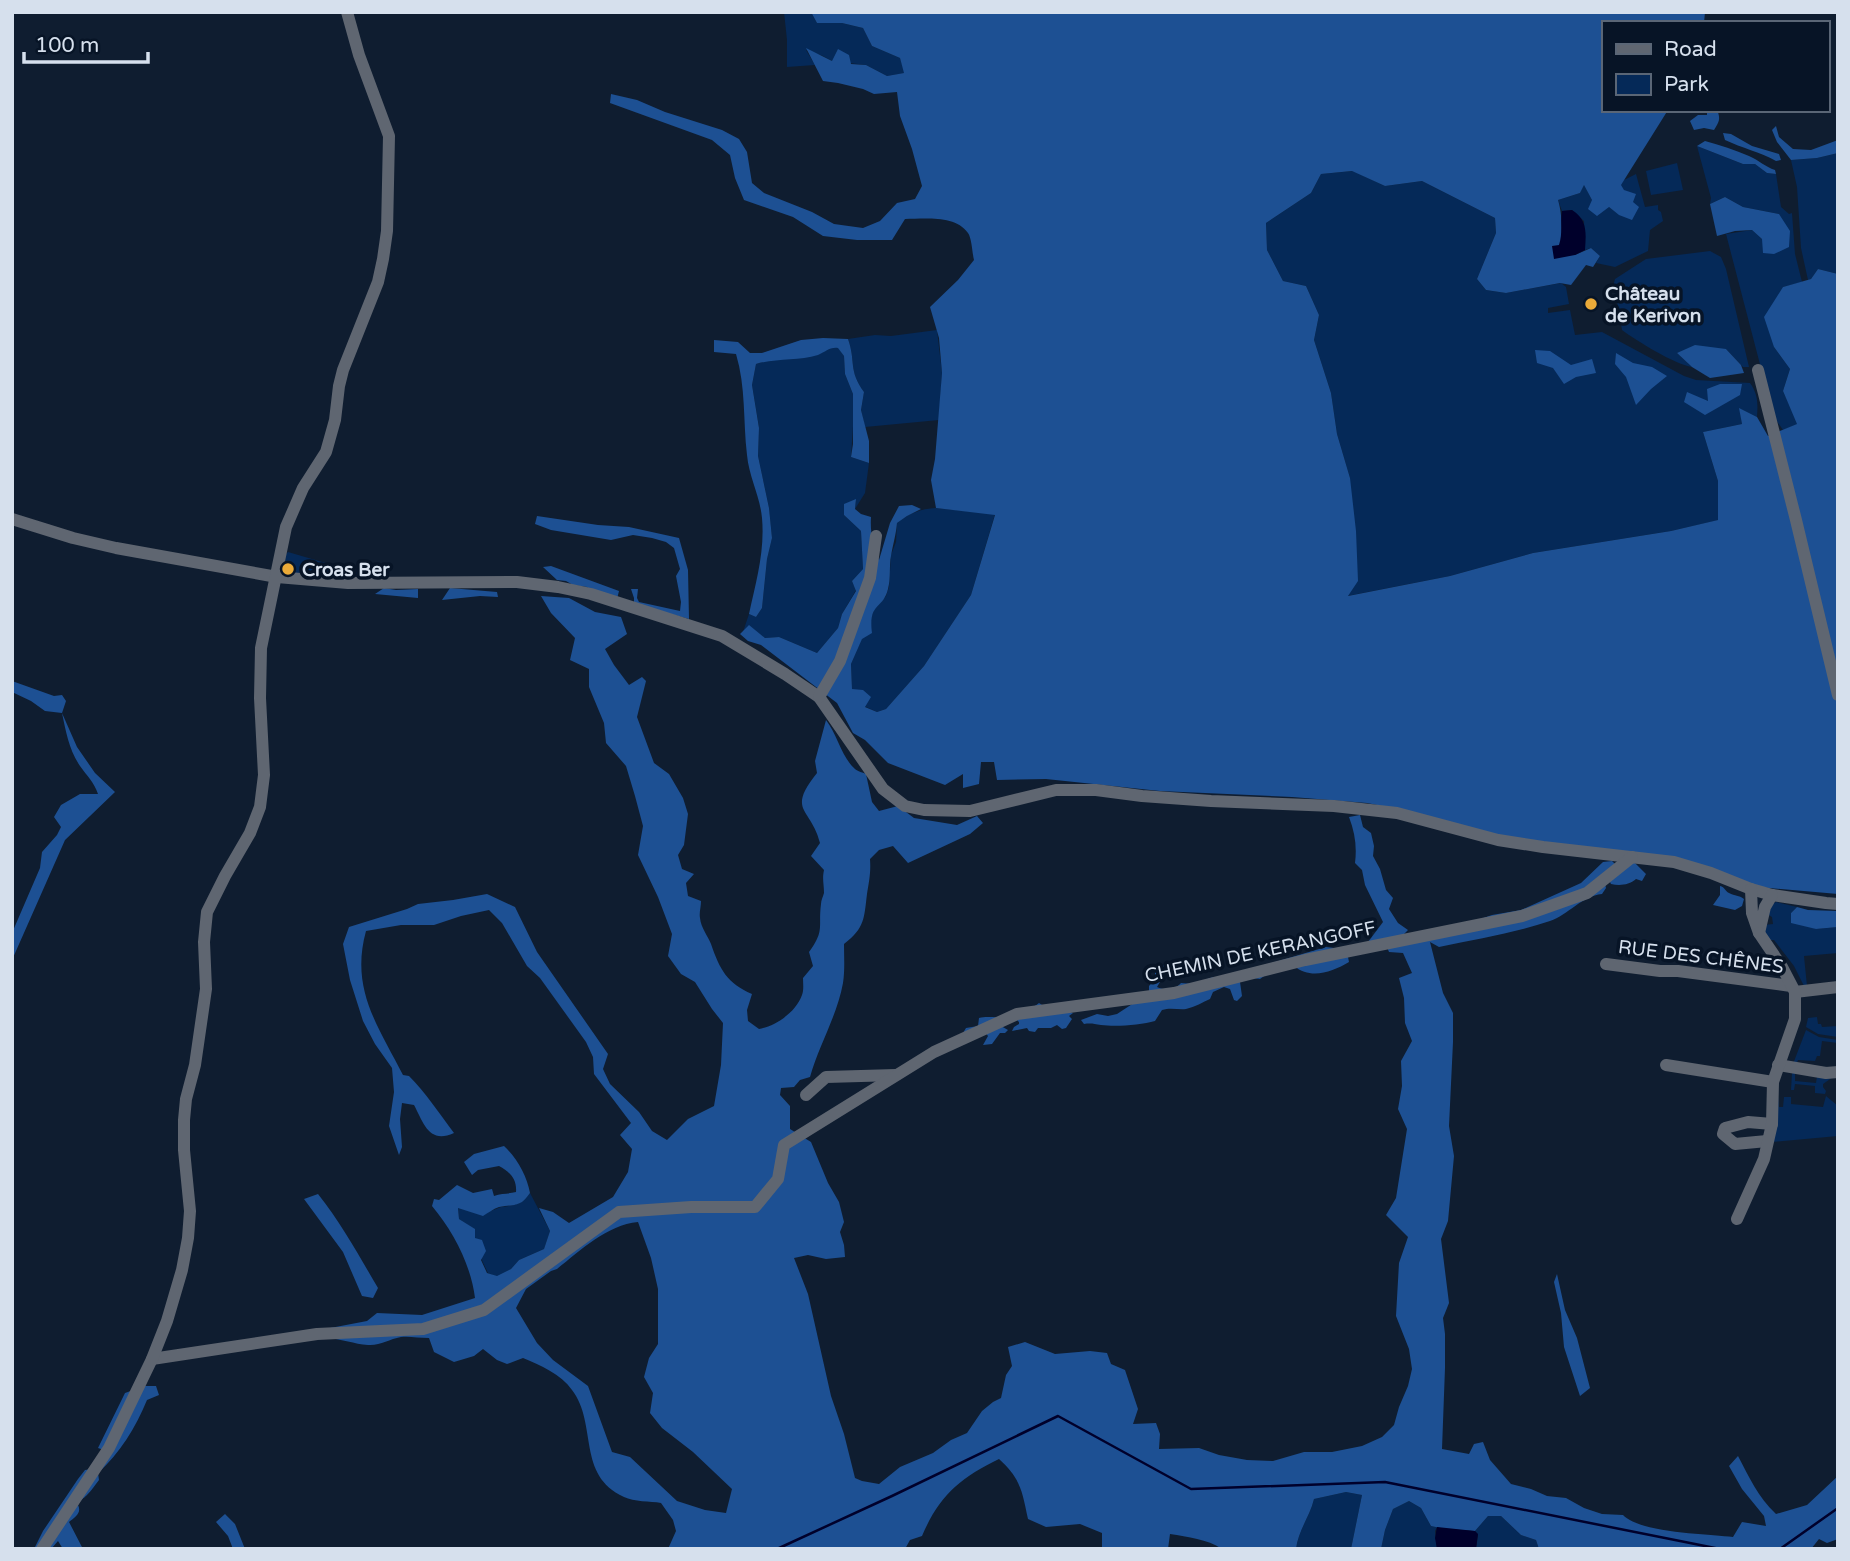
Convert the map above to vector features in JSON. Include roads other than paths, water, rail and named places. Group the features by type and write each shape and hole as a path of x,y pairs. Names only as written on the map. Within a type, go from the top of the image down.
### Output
{"street":[{"path":"42,1549 109,1448 152,1359 182,1270 190,1211 184,1120 206,989 204,942 207,912 250,833 260,807 264,754 259,677 261,648 286,527 303,488 326,452 335,420 339,386 378,282 385,246 388,136 359,55 347,12"},
{"path":"1758,370 1838,695"},
{"path":"12,519 72,538 116,548 277,578 348,583 517,582 558,587 591,594 722,636 819,697 883,789 905,806 924,810 970,811 1056,790 1096,790 1200,800 1334,806 1397,813 1498,840 1674,862 1772,895 1838,904"},
{"path":"819,697 841,661 870,578 876,536"},
{"name":"CHEMIN DE KERANGOFF","path":"152,1359 317,1334 423,1329 484,1310 620,1212 691,1207 755,1207 778,1179 784,1145 934,1052 1017,1014 1174,993 1305,960 1522,916 1587,893 1632,857"},
{"path":"1751,889 1838,897"},
{"path":"1737,1219 1764,1159 1772,1124 1773,1082 1795,1019 1793,989 1759,933 1752,913 1751,889"},
{"path":"1759,933 1765,907 1772,895"},
{"name":"RUE DES CHÊNES","path":"1606,964 1678,971 1793,989 1838,987"},
{"path":"1666,1065 1773,1082"},
{"path":"1778,1065 1826,1073 1838,1072"},
{"path":"806,1095 826,1077 897,1075"},
{"path":"1767,1141 1735,1144 1723,1135 1725,1128 1748,1122 1772,1124"}],"waterway":[{"path":"777,1549 1058,1416 1191,1489 1385,1482 1720,1549"},
{"path":"1780,1549 1838,1508"}],"place":[{"name":"Château de Kerivon","path":"1591,304"},
{"name":"Croas Ber","path":"288,569"}]}
